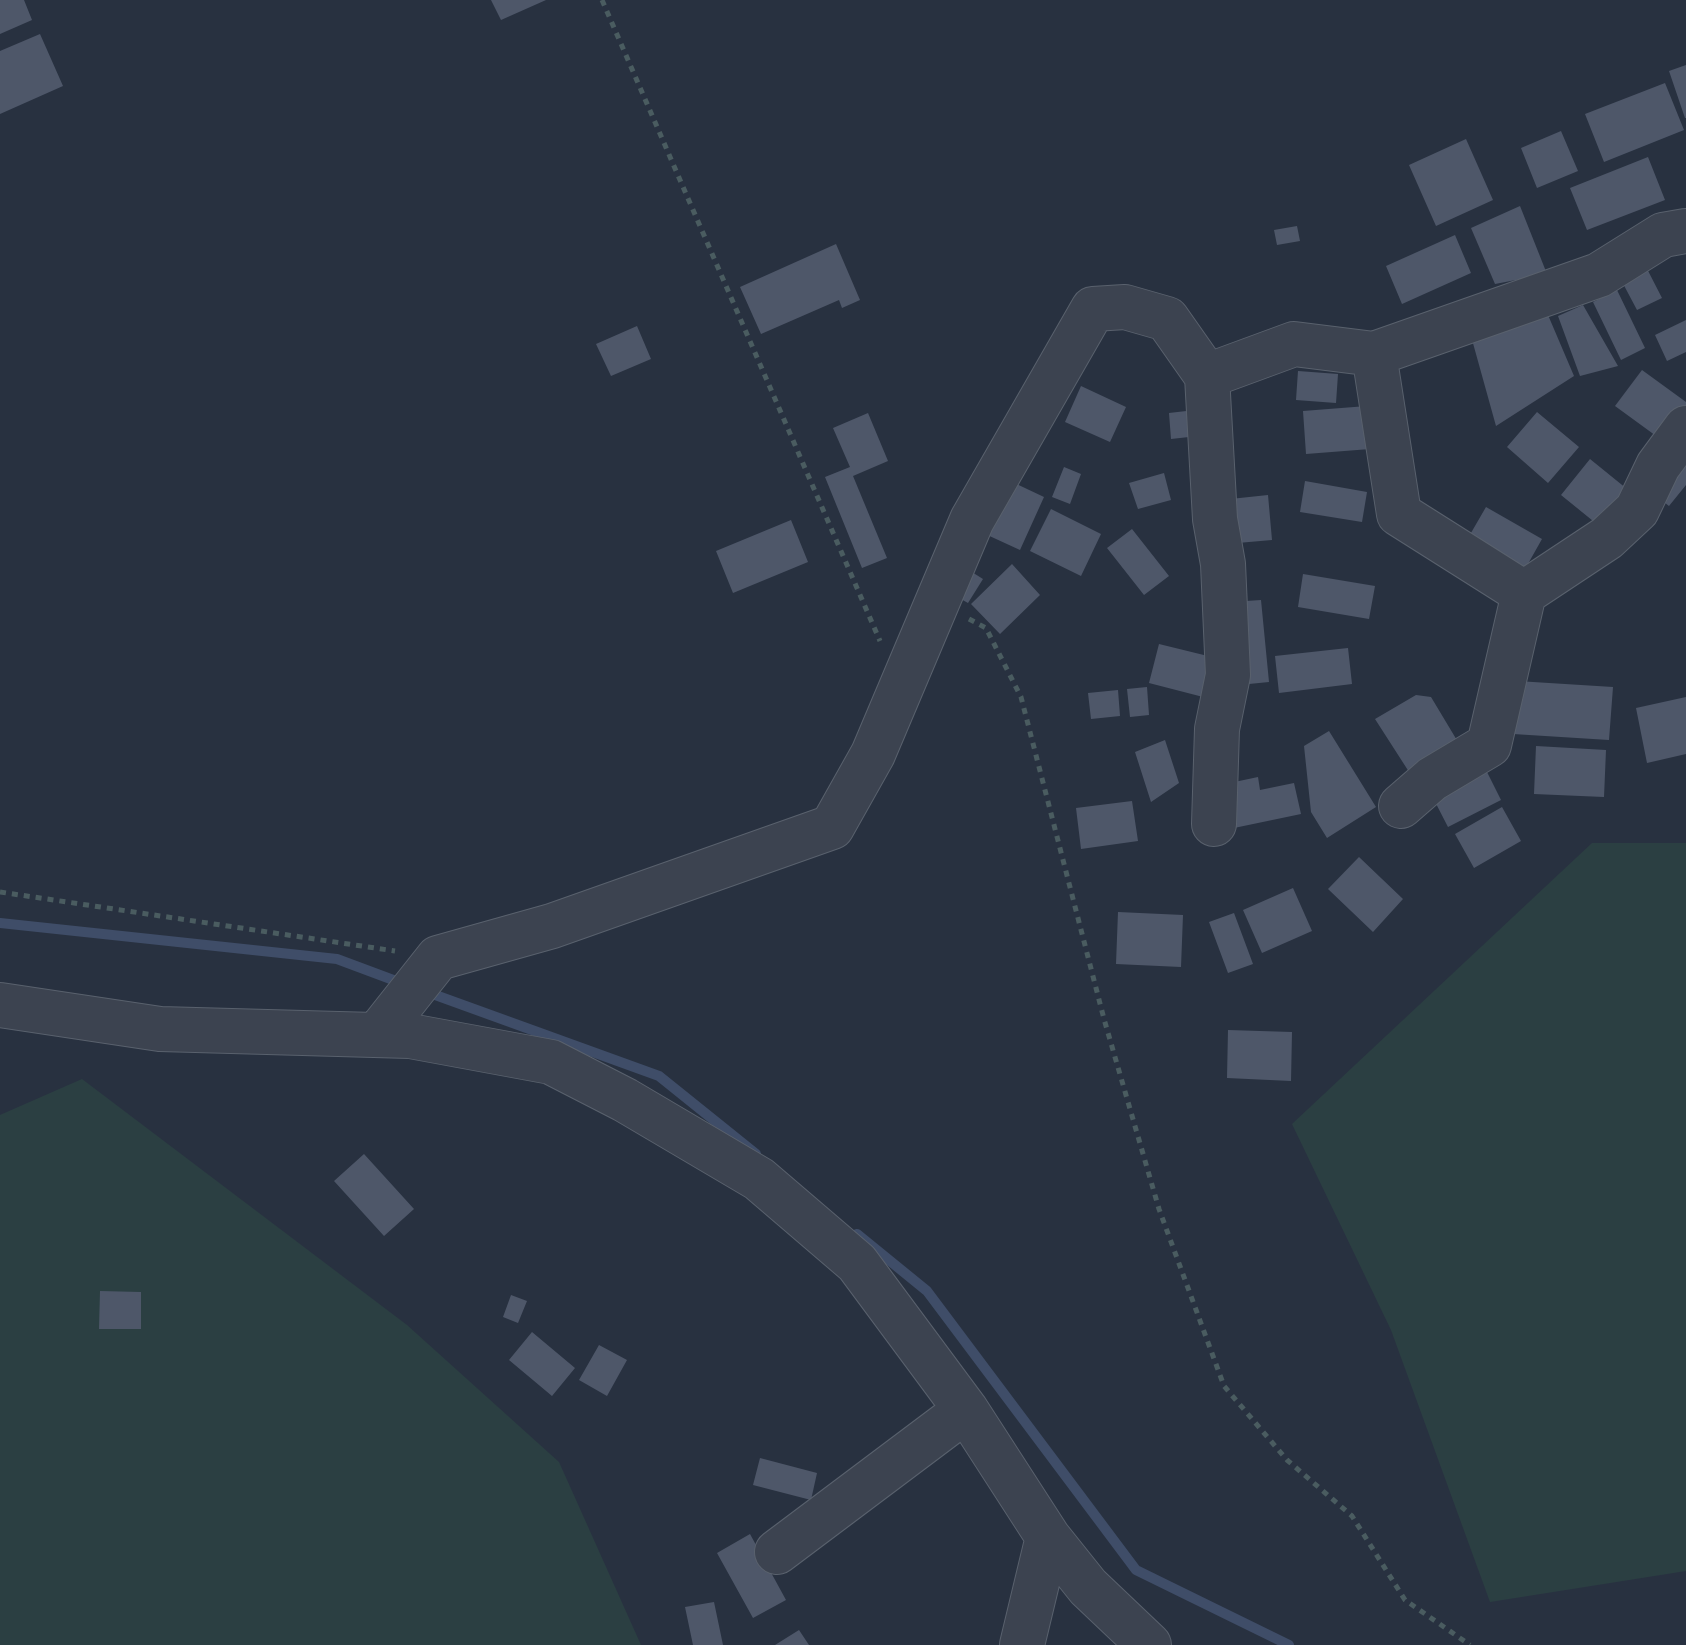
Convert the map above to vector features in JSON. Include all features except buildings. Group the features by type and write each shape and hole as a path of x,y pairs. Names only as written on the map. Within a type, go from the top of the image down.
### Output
{"street":[{"path":"1207,376 1294,344 1374,354 1599,275 1663,235 1686,231"},
{"path":"377,1035 438,958 552,926 832,827 873,754 972,520 1093,309 1125,307 1167,319 1207,376 1215,519 1223,564 1228,675 1217,729 1214,824"},
{"path":"1374,354 1399,514 1524,593"},
{"path":"1401,806 1432,779 1489,745 1524,593 1607,538 1637,510 1658,466 1686,428"},
{"path":"0,1005 160,1029 410,1036 551,1062 625,1100 759,1179 857,1263 966,1410 1048,1537 1088,1587 1149,1645"},
{"path":"777,1552 966,1410"},
{"path":"1022,1645 1048,1537"}],"path":[{"path":"602,0 900,687"},
{"path":"936,603 986,628 1021,697 1104,1019 1159,1209 1224,1386 1287,1460 1352,1516 1405,1600 1470,1645"},
{"path":"0,892 438,958"}],"green space":[{"path":"1592,843 1686,843 1686,1571 1490,1602 1391,1330 1292,1124"},
{"path":"82,1079 407,1325 559,1462 641,1645 0,1645 0,1115"}],"waterway":[{"path":"0,923 337,959 404,984"},
{"path":"427,992 659,1076 756,1154"},
{"path":"857,1234 927,1291 1136,1570 1289,1645"}]}
